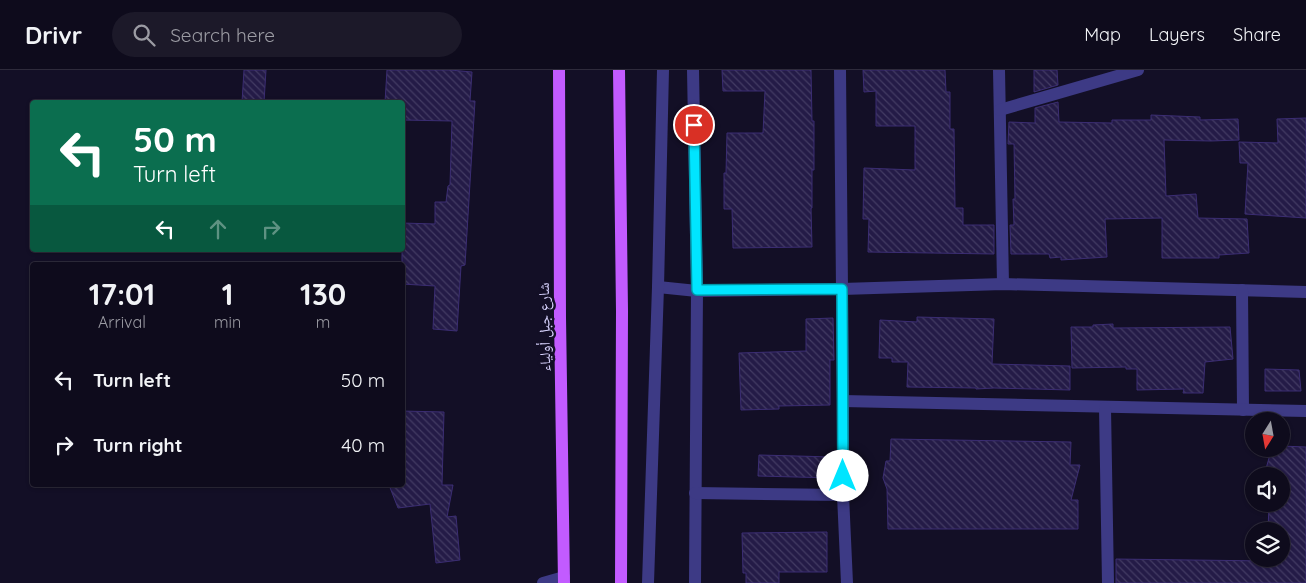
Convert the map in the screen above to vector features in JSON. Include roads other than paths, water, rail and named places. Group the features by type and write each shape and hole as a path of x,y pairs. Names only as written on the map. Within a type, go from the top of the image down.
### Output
{"main road":[{"name":"شارع جبل أولياء","path":"559,70 564,580"},
{"path":"619,70 622,311 621,583"}],"street":[{"path":"648,583 658,287 662,70"},
{"path":"693,70 697,290 695,583"},
{"path":"840,70 843,495 847,583"},
{"path":"999,70 1003,284"},
{"path":"1000,110 1138,70"},
{"path":"658,287 697,290 842,289 1003,284 1306,292"},
{"path":"1242,290 1243,410"},
{"path":"843,401 1306,411"},
{"path":"1105,408 1108,583"},
{"path":"696,493 843,495"},
{"path":"543,583 564,580"}]}
